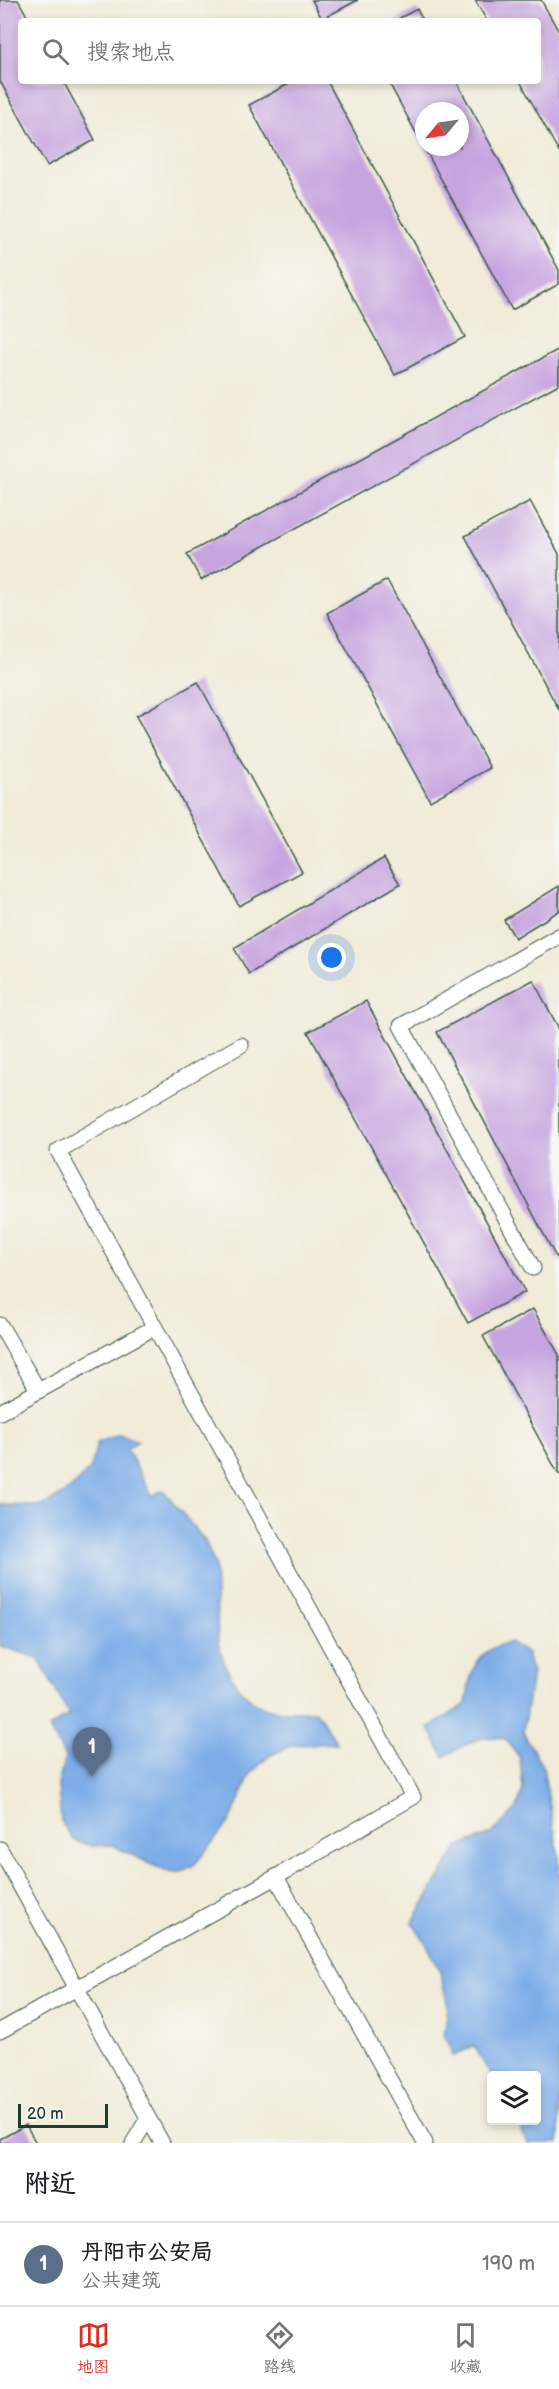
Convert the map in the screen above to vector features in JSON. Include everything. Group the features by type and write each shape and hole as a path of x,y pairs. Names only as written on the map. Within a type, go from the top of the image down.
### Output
{"lane":[{"path":"533,1268 401,1026 559,936"},
{"path":"0,2031 276,1877 413,1797 58,1150 242,1045"},
{"path":"0,1325 38,1390"},
{"path":"0,1412 155,1327"},
{"path":"0,1849 162,2143"},
{"path":"276,1877 425,2143"},
{"path":"133,2143 148,2118"}],"water":[{"path":"119,1434 138,1441 127,1449 152,1496 163,1490 205,1541 215,1565 218,1643 225,1665 238,1688 256,1704 276,1711 316,1711 337,1743 292,1745 269,1756 251,1773 230,1821 195,1864 181,1872 165,1871 112,1845 92,1846 73,1840 61,1821 58,1785 65,1757 49,1728 69,1715 38,1658 0,1646 0,1505 43,1506 68,1491 91,1468 97,1443"},
{"path":"511,1642 527,1654 532,1673 523,1732 543,1768 559,1858 559,2143 528,2143 518,2125 541,2125 541,2071 488,2071 474,2045 454,2056 444,2037 448,2006 439,1968 412,1923 458,1847 491,1834 516,1810 523,1789 520,1758 506,1739 489,1737 481,1739 444,1757 429,1728 466,1704 476,1663 489,1650"}],"building":[{"path":"0,0 18,0 28,18 18,18 18,84 65,84 95,140 47,166 0,81"},
{"path":"312,0 358,0 324,18 321,18"},
{"path":"475,0 541,0 559,32 559,152 522,84 541,84 541,18 485,18"},
{"path":"417,9 422,18 400,18"},
{"path":"288,84 329,84 465,337 395,375 249,105"},
{"path":"390,84 458,84 467,102 415,102 415,131"},
{"path":"469,105 559,270 559,284 512,310 429,156 469,156"},
{"path":"559,349 559,384 201,580 187,554"},
{"path":"530,501 559,554 559,710 465,536"},
{"path":"387,580 490,768 430,801 327,613"},
{"path":"198,682 302,872 239,906 136,716"},
{"path":"384,858 400,884 249,974 234,948"},
{"path":"559,886 559,911 515,938 504,920"},
{"path":"533,980 559,1029 559,1263 437,1032"},
{"path":"366,1001 525,1292 468,1323 308,1032"},
{"path":"533,1309 559,1355 559,1475 483,1336"},
{"path":"26,2125 36,2143 0,2143 0,2139"}],"place":[{"name":"丹阳市公安局","path":"92,1777"}]}
